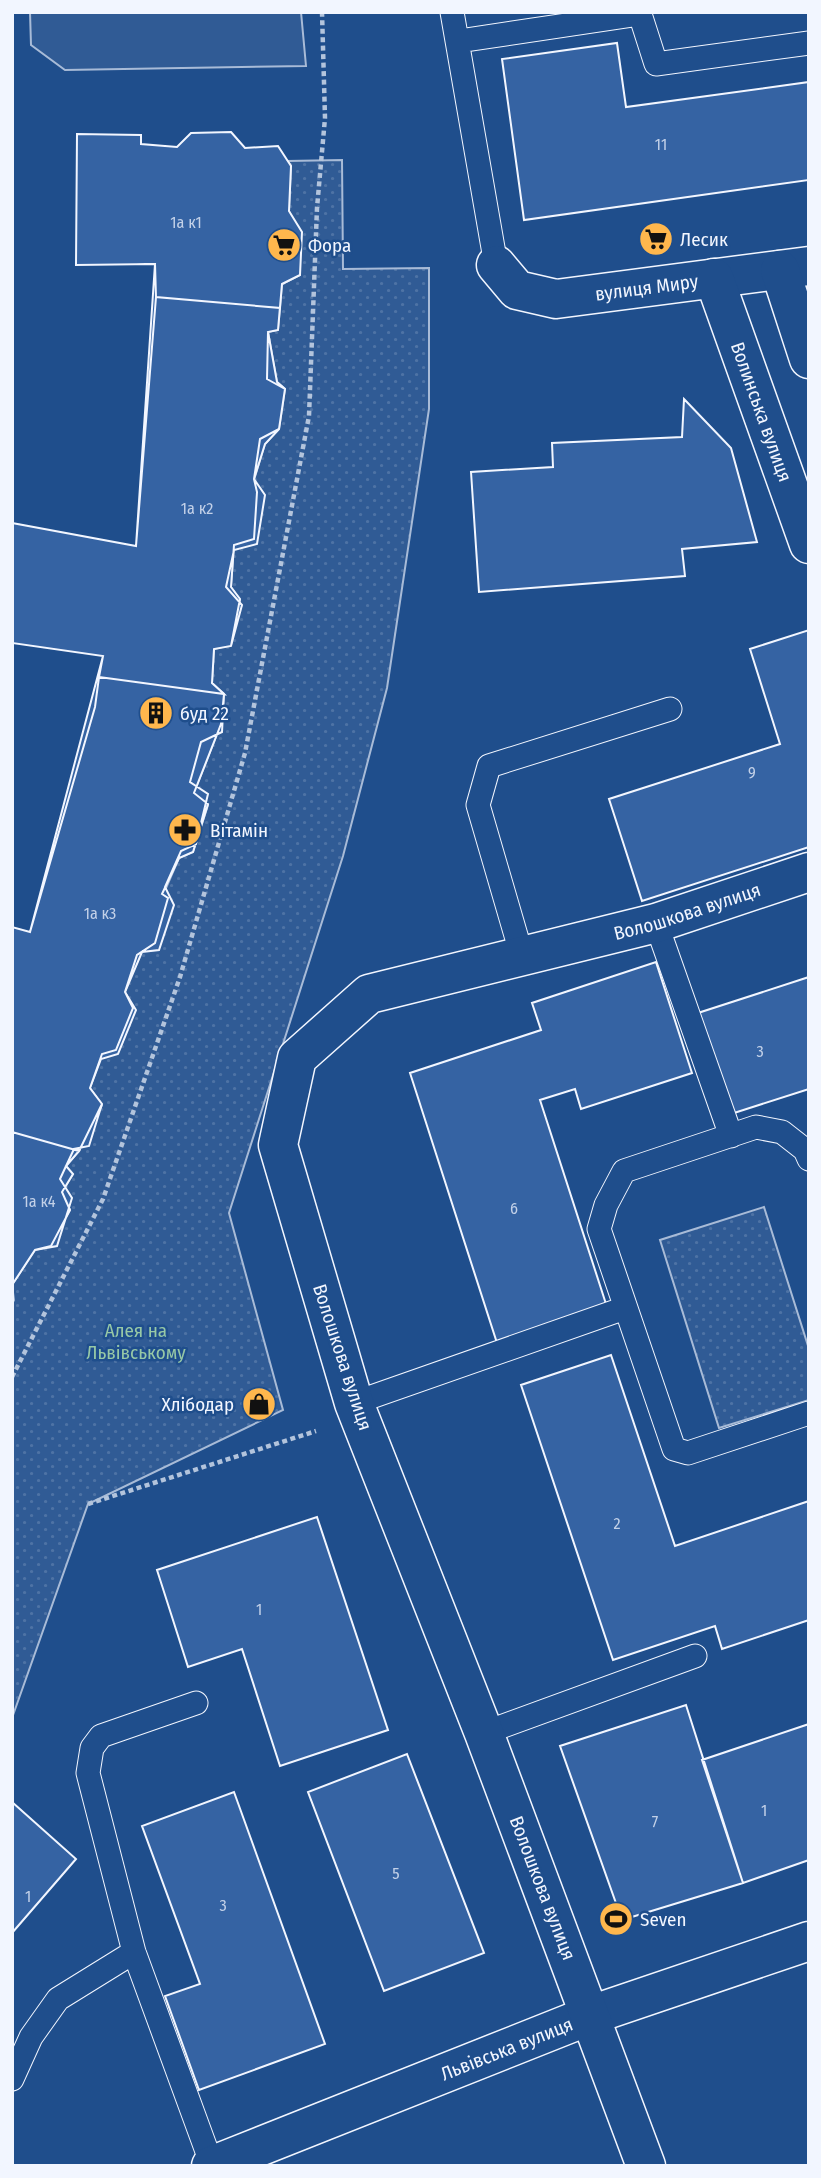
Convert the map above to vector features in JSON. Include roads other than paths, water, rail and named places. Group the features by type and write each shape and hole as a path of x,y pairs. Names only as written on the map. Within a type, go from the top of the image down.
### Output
{"street":[{"name":"вулиця Миру","path":"496,265 517,290 556,299 794,268"},
{"path":"794,268 809,359"},
{"name":"Волинська вулиця","path":"715,278 809,544"},
{"name":"Волошкова вулиця","path":"646,2166 484,1733 357,1410 278,1145 297,1059 369,994 656,923 809,872"},
{"name":"Львівська вулиця","path":"211,2165 591,2015 809,1941"}],"lane":[{"path":"452,12 496,265"},
{"path":"459,41 640,14 656,64 809,43"},
{"path":"522,956 478,805 489,766 670,709"},
{"path":"656,923 731,1136"},
{"path":"809,1160 805,1150 782,1132 757,1127 624,1171 606,1205 599,1228 674,1449 688,1453 809,1413"},
{"path":"357,1410 625,1308"},
{"path":"484,1733 695,1656"},
{"path":"196,1703 101,1736 92,1748 88,1773 134,1952 211,2165"},
{"path":"12,2079 31,2037 58,1999 134,1952"}],"place":[{"name":"Лесик","path":"656,239"},
{"name":"Фора","path":"284,245"},
{"name":"буд 22","path":"156,713"},
{"name":"Вітамін","path":"185,830"},
{"name":"Хлібодар","path":"259,1404"},
{"name":"Seven","path":"616,1919"}],"park label":[{"name":"Алея на Львівському","path":"136,1341"}]}
